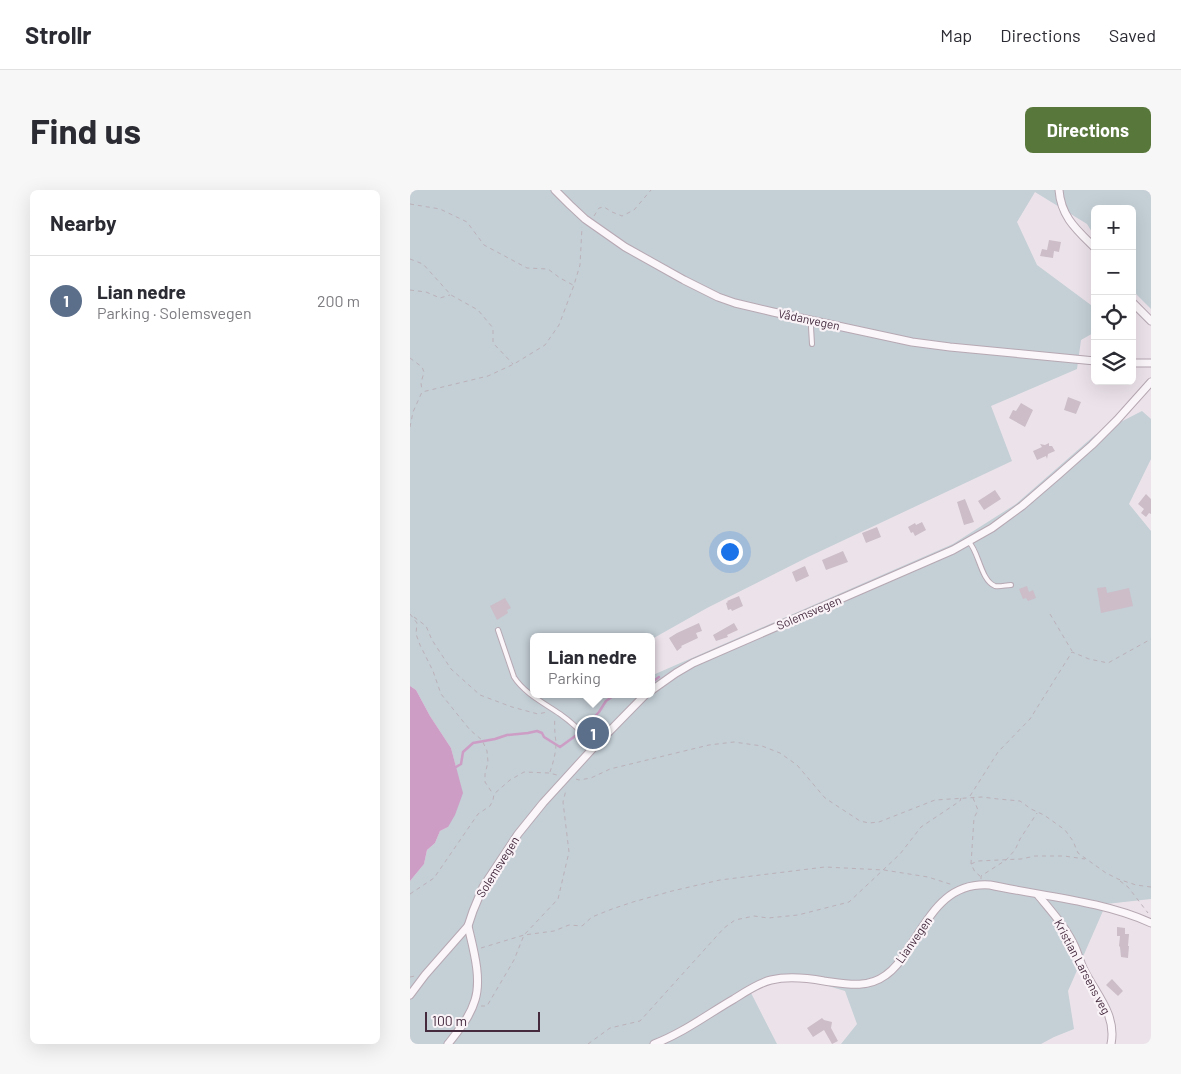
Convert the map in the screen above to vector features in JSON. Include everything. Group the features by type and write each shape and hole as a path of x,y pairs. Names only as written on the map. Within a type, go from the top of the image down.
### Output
{"street":[{"name":"Vådanvegen","path":"555,190 588,221 625,247 684,280 735,303 912,342 1091,361"},
{"path":"1059,190 1065,214 1091,244"},
{"path":"1136,306 1151,322"},
{"path":"1136,363 1151,363"},
{"name":"Solemsvegen","path":"655,688 676,672 700,660 933,560 984,533 1058,475 1092,445 1151,382"},
{"name":"Solemsvegen","path":"410,995 468,926 472,911 483,887 513,841 543,803 642,698"},
{"name":"Lianvegen","path":"654,1044 692,1025 746,992 771,980 806,978 857,985 876,981 893,970 942,903 957,891 973,885 990,885 1070,900 1116,910 1151,923"},
{"name":"Kristian Larsens veg","path":"1038,895 1054,913 1071,940 1084,970 1103,1003 1113,1031 1111,1044"},
{"path":"448,1044 463,1024 474,1004 477,992 478,983 474,950 468,926"}],"lane":[{"path":"812,320 812,344"},
{"path":"969,542 990,583 994,586 1011,585"},
{"path":"498,630 517,682 530,694"},
{"path":"536,698 573,724 595,746"}],"path":[{"path":"422,392 488,376 514,364 545,344 559,325 574,285 580,265 582,227 599,208 604,207 622,216 634,210 651,190"},
{"path":"410,204 440,209 467,222 484,245 527,268 548,269 574,285"},
{"path":"410,259 423,264 451,295 478,310 493,328 493,342 514,364"},
{"path":"410,290 426,292 440,298 451,295"},
{"path":"410,358 422,367 424,372 420,383 422,392 413,412 410,427"},
{"path":"410,614 426,626 432,640 451,670 480,695 538,714 556,711 554,730 556,744 550,773"},
{"path":"1050,614 1072,652 1089,659 1108,663 1151,639"},
{"path":"414,617 417,623 416,634 433,671 440,694 470,730 483,741 487,751 488,762 485,774 486,782 494,794"},
{"path":"971,797 998,752 1030,719 1072,652"},
{"path":"410,894 434,878 478,814 490,806 494,794 510,780 524,772 550,773 579,780 591,778 610,769 709,745 734,742 762,746 780,753 797,765 825,798 860,820 869,823 878,822 935,800 982,796 1020,801 1066,830 1078,853 1106,873 1136,885 1151,887"},
{"path":"474,1004 487,1006 514,960 524,936 558,899 569,852 563,802 568,777"},
{"path":"971,797 978,810 974,818 971,864 975,872 981,876"},
{"path":"588,1044 610,1028 640,1021 724,928 735,920 754,916 768,918 798,915 849,902 900,854 921,827 962,798"},
{"path":"981,876 1006,860 1015,850 1038,812"},
{"path":"971,864 1035,856 1064,856 1086,859"},
{"path":"474,950 524,936 554,931 569,925 582,926 592,917 633,902 672,890 720,880 825,867 884,870 928,877 963,888"},
{"path":"980,884 981,876"},
{"path":"1118,879 1128,887 1150,916"}],"shaded area":[{"path":"410,190 1151,190 1151,309 1136,294 1136,205 1091,205 1091,230 1087,224 1035,192 1017,222 1037,265 1091,305 1091,334 1081,340 1077,369 991,406 1012,461 808,557 707,608 655,637 655,633 530,633 530,698 655,698 655,674 953,544 1016,504 1095,435 1142,411 1151,419 1151,459 1129,504 1151,531 1151,899 1106,904 1068,991 1074,1029 1041,1044 841,1044 857,1024 845,991 815,982 773,982 751,993 777,1044 410,1044 410,881 424,864 427,850 435,843 440,831 448,827 456,767 451,748 416,690 410,686"},
{"path":"410,686 416,690 451,748 463,793 455,815 448,827 440,831 435,843 427,850 424,864 410,881"}],"building":[{"path":"1049,240 1061,242 1059,252 1054,251 1053,258 1040,256 1042,249 1047,250"},
{"path":"1068,397 1081,402 1076,414 1064,410"},
{"path":"1021,403 1033,410 1025,427 1009,418 1013,410 1016,411"},
{"path":"1049,443 1049,446 1052,446 1055,451 1048,454 1047,459 1046,456 1037,460 1033,451 1042,447 1040,444 1045,445"},
{"path":"995,490 1001,499 984,510 978,501"},
{"path":"1146,494 1151,499 1151,514 1149,513 1146,517 1141,513 1144,509 1138,504"},
{"path":"965,499 974,522 964,525 957,502"},
{"path":"922,522 926,530 915,536 908,527"},
{"path":"877,527 881,537 866,543 862,533"},
{"path":"843,551 848,562 826,570 822,560"},
{"path":"805,566 809,576 796,582 792,572"},
{"path":"1027,586 1029,592 1033,590 1036,598 1028,601 1026,598 1023,599 1019,589"},
{"path":"1106,587 1107,593 1129,588 1133,606 1101,613 1097,588"},
{"path":"739,596 743,606 732,611 731,609 728,610 727,601"},
{"path":"505,598 511,608 507,610 508,613 497,620 490,606"},
{"path":"699,623 702,631 696,633 698,638 681,646 677,651 669,638"},
{"path":"734,623 738,630 727,635 728,637 716,641 713,635"},
{"path":"1117,927 1125,928 1125,934 1129,934 1128,958 1121,957 1120,936 1117,936"},
{"path":"1112,979 1123,991 1118,996 1106,985"},
{"path":"822,1018 832,1022 831,1028 838,1041 832,1044 824,1030 813,1037 807,1028"}],"waterway":[{"path":"655,680 659,677"},
{"path":"584,728 610,698"},
{"path":"456,767 461,764 463,752 473,743 507,735 537,731 560,747 578,734"}],"place":[{"name":"Lian nedre","path":"593,733"}]}
